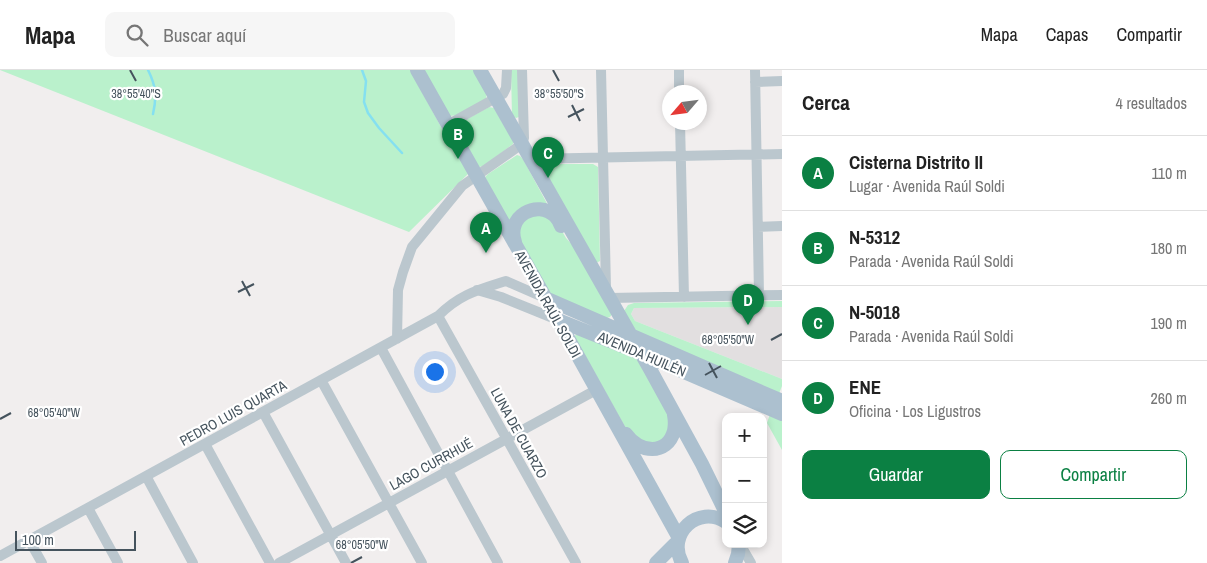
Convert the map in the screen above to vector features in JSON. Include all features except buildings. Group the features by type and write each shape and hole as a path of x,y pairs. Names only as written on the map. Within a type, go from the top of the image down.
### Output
{"main road":[{"name":"AVENIDA RAÚL SOLDI","path":"417,70 679,540 678,554 682,563"},
{"path":"480,70 608,295 702,464 722,505"},
{"path":"517,248 512,231 517,220 527,212 538,210 554,216 568,237 579,245"},
{"name":"AVENIDA HUILÉN","path":"545,298 782,401"},
{"name":"AVENIDA HUILÉN","path":"558,320 782,414"},
{"path":"658,385 656,378 657,370 662,366 669,365"},
{"path":"609,412 622,425 632,441 640,447 650,449 662,446 670,440 674,429 674,414"},
{"path":"656,563 679,540 685,527 696,519 710,516 722,520"},
{"path":"735,563 739,548"}],"street":[{"path":"447,125 503,94 506,88 506,70"},
{"path":"396,339 398,290 402,272 412,247 459,189 522,144 524,138 522,70"},
{"path":"601,70 608,295 684,297 782,295"},
{"path":"679,70 679,85"},
{"path":"755,70 760,295"},
{"path":"755,82 782,81"},
{"path":"680,130 684,297"},
{"path":"530,159 782,154"},
{"path":"758,227 782,226"},
{"name":"PEDRO LUIS QUARTA","path":"0,556 381,348 438,316 454,302 476,290 506,281"},
{"name":"AVENIDA HUILÉN","path":"506,281 545,298"},
{"name":"AVENIDA HUILÉN","path":"476,290 501,297 558,320"},
{"name":"LUNA DE CUARZO","path":"438,316 573,562"},
{"path":"381,348 498,563"},
{"path":"321,380 422,563"},
{"name":"LAGO CURRHUÉ","path":"279,563 596,390"},
{"path":"263,412 346,563"},
{"path":"205,444 270,563"},
{"path":"146,476 193,563"},
{"path":"88,508 118,563"},
{"path":"29,540 42,563"},
{"path":"742,548 751,563"}],"shaded area":[{"path":"782,307 782,379 635,321 631,314 634,308"}],"green space":[{"path":"0,70 410,70 446,136 469,173 409,232"},
{"path":"423,70 474,70 487,93 486,99 457,115 450,116"},
{"path":"511,70 519,70 519,117 516,118 512,116"},
{"path":"489,107 494,108 513,144 484,166 479,167 456,127"},
{"path":"517,155 523,159 551,211 542,208 511,227 485,177"},
{"path":"549,164 593,164 598,167 600,261 596,263 543,168"},
{"path":"532,212 556,221 566,238 575,248 612,314 610,317 607,318 551,297 518,241 518,222"},
{"path":"782,301 782,307 634,308 631,314 635,321 782,379 782,386 778,396 637,333 624,311 628,305 634,303"},
{"path":"578,334 635,356 672,419 673,428 655,447 629,434 574,336"},
{"path":"770,414 782,419 782,450 767,423"}],"waterway":[{"path":"148,70 155,91 153,114"},
{"path":"362,70 366,81 364,102 368,113 402,153"}],"place":[{"name":"N-5312","path":"458,159"},
{"name":"N-5018","path":"548,178"},
{"name":"Cisterna Distrito II","path":"486,253"},
{"name":"ENE","path":"748,325"}]}
